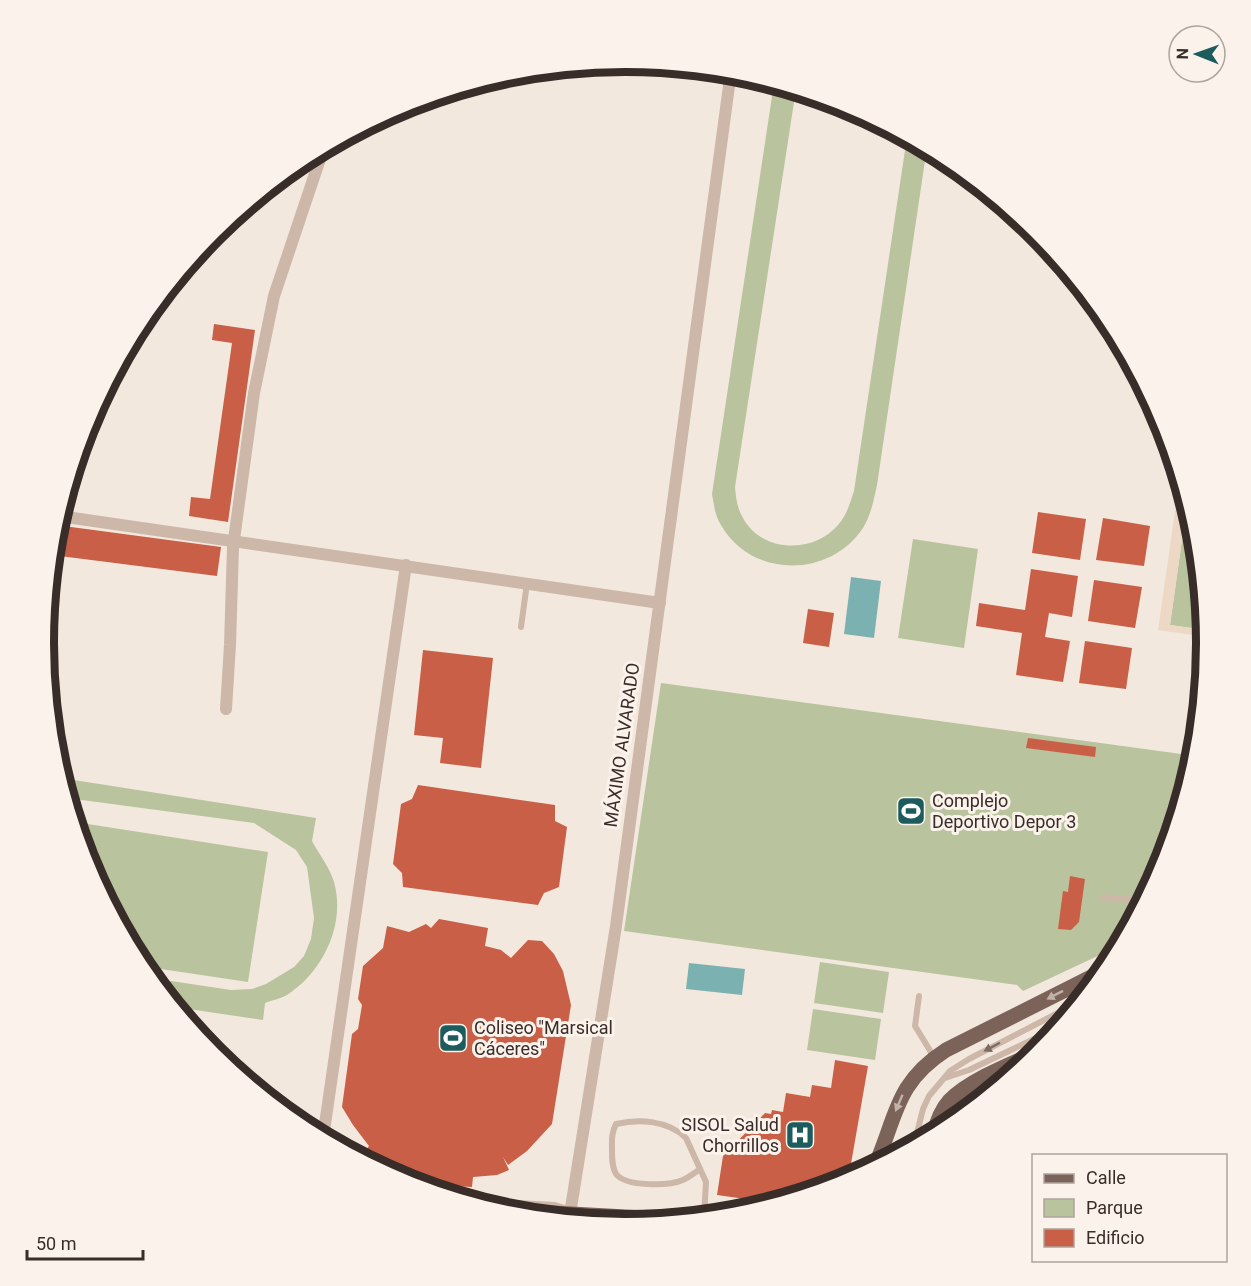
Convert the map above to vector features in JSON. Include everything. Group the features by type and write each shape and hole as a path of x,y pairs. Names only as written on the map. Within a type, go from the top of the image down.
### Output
{"main road":[{"path":"879,1156 905,1090 912,1078 934,1058 980,1032 1088,978"},
{"path":"937,1122 946,1104 962,1091 1012,1064"},
{"path":"949,1114 952,1104 962,1091"},
{"path":"888,1151 889,1125"}],"street":[{"name":"MÁXIMO ALVARADO","path":"571,1212 616,926 730,81"},
{"path":"226,709 234,541 254,393 274,296 319,161"},
{"path":"68,517 660,603"},
{"path":"324,1128 406,565"}],"lane":[{"path":"521,627 527,583"},
{"path":"1103,897 1136,900"},
{"path":"919,996 915,1026 934,1058"},
{"path":"917,1134 929,1096 950,1071 1064,1009"},
{"path":"945,1078 969,1070 1040,1036"},
{"path":"699,1170 684,1180 666,1184 630,1182 621,1178 615,1173 613,1165 613,1130 616,1124 651,1122 669,1127 686,1138 706,1182 704,1209"},
{"path":"507,1202 555,1205 570,1212"}],"green space":[{"path":"773,91 795,98 735,487 738,507 752,530 762,538 788,546 815,541 828,534 844,517 854,491 906,145 926,157 877,485 863,528 848,545 831,556 811,563 790,566 770,563 751,555 734,542 719,522 712,494"},
{"path":"913,539 978,549 964,648 898,638"},
{"path":"1182,540 1187,541 1197,629 1170,625"},
{"name":"Complejo Deportivo Depor 3","path":"661,683 1186,755 1167,827 1153,862 1138,896 1106,952 1023,991 1017,985 624,931"},
{"path":"71,779 316,818 312,841 327,866 334,882 337,898 334,930 321,960 311,974 287,995 265,1003 263,1020 187,1009 164,980 231,990 252,989 266,984 294,967 304,956 311,939 314,918 307,867 296,850 254,823 75,799"},
{"path":"83,823 268,852 248,982 155,968 113,896"},
{"path":"820,962 889,972 883,1013 814,1003"},
{"path":"813,1009 881,1019 875,1060 807,1050"}],"shaded area":[{"path":"1178,494 1187,541 1182,540 1170,625 1197,629 1197,636 1158,630"}],"water":[{"path":"851,577 881,581 874,638 844,634"},
{"path":"689,963 745,969 742,995 686,989"}],"building":[{"path":"214,324 255,330 228,522 189,516 191,497 210,499 232,343 212,340"},
{"path":"1038,512 1086,519 1080,560 1032,553"},
{"path":"1103,518 1150,526 1144,566 1096,560"},
{"path":"66,526 221,547 217,576 61,556"},
{"path":"1031,569 1078,576 1072,617 1049,613 1045,637 1070,641 1063,682 1016,675 1022,633 976,626 979,603 1025,610"},
{"path":"1094,580 1142,587 1135,628 1088,621"},
{"path":"808,609 834,613 829,647 803,643"},
{"path":"1085,641 1132,648 1126,689 1079,683"},
{"path":"423,650 493,658 481,768 440,763 443,738 414,735"},
{"path":"1028,738 1096,747 1095,757 1026,748"},
{"path":"418,785 555,805 555,821 567,827 559,887 544,893 538,905 403,887 402,873 393,864 401,804 412,799"},
{"path":"1070,876 1085,879 1079,922 1071,930 1058,929 1063,891 1068,892"},
{"path":"439,919 488,928 485,946 501,950 511,958 528,940 542,941 554,954 563,971 571,1005 552,1124 527,1151 508,1165 503,1157 509,1170 497,1175 473,1177 472,1187 442,1184 365,1152 369,1146 342,1107 352,1034 358,1029 362,1005 358,999 363,966 383,948 387,926 409,932 426,924 431,928"},
{"name":"SISOL Salud Chorrillos","path":"835,1060 868,1066 850,1168 809,1184 753,1200 717,1195 723,1156 765,1113 771,1114 772,1110 783,1112 786,1093 810,1097 812,1085 831,1088"}],"place":[{"name":"Complejo Deportivo Depor 3","path":"911,811"},
{"name":"Coliseo \"Marsical Cáceres\"","path":"453,1038"},
{"name":"SISOL Salud Chorrillos","path":"800,1135"}]}
